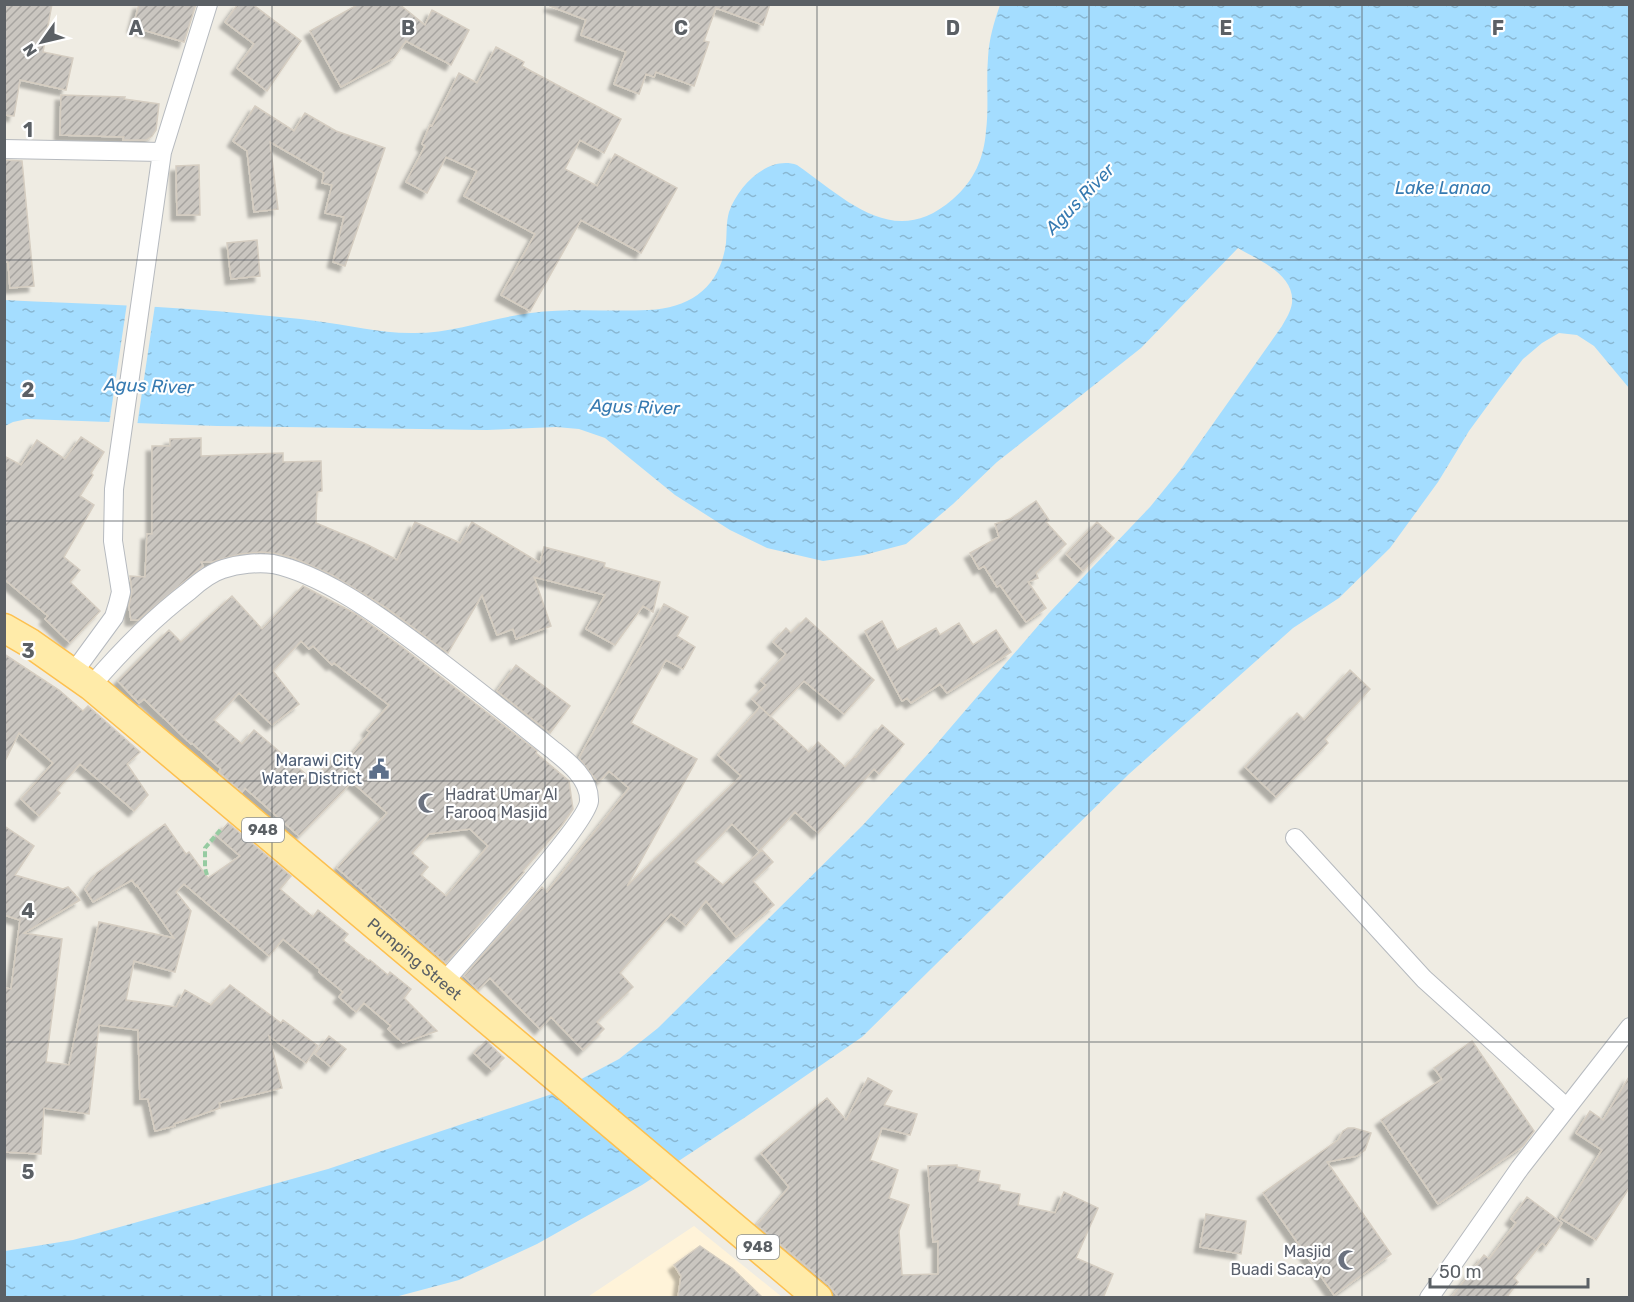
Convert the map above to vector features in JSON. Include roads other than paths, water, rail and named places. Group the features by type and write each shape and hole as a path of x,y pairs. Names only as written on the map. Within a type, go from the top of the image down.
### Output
{"main road":[{"name":"Pumping Street","path":"4,628 30,643 82,680 818,1298"}],"street":[{"path":"82,680 114,617 118,604 120,592 113,541 114,489 162,152 208,4"},
{"path":"4,149 162,152"},
{"path":"82,680 209,575 240,565 272,564 332,587 381,618 455,672 569,763 588,792 588,807 538,874 444,982"},
{"path":"1295,838 1424,979 1567,1108"},
{"path":"1429,1298 1520,1168 1629,1028"}],"water":[{"name":"Lake Lanao","path":"1000,5 1629,5 1629,388 1594,346 1577,335 1559,333 1542,343 1523,359 1499,390 1469,431 1438,482 1390,548 1339,598 1293,628 1129,774 862,1037 642,1185 537,1244 459,1280 395,1297 5,1297 5,1251 73,1240 328,1169 555,1093 619,1059 658,1028 863,825 927,755 1049,613 1150,507 1181,469 1282,326 1292,303 1288,284 1282,276 1265,263 1238,248 1141,348 997,462 906,544 864,555 823,561 767,548 730,530 675,495 605,438 579,429 556,427 487,430 217,426 27,419 5,426 4,300 219,311 399,333 441,331 531,313 649,310 678,305 690,300 710,283 723,258 728,216 733,202 747,183 775,164 797,165 852,204 871,214 891,220 911,220 931,214 953,199 972,177 983,150 987,122 987,67 992,31"}],"place":[{"name":"Marawi City Water District","path":"379,769"},
{"name":"Hadrat Umar Al Farooq Masjid","path":"428,803"},
{"name":"Masjid Buadi Sacayo","path":"1348,1260"}],"water label":[{"name":"Agus River","path":"1080,199"},
{"name":"Agus River","path":"149,386"},
{"name":"Agus River","path":"635,407"}]}
